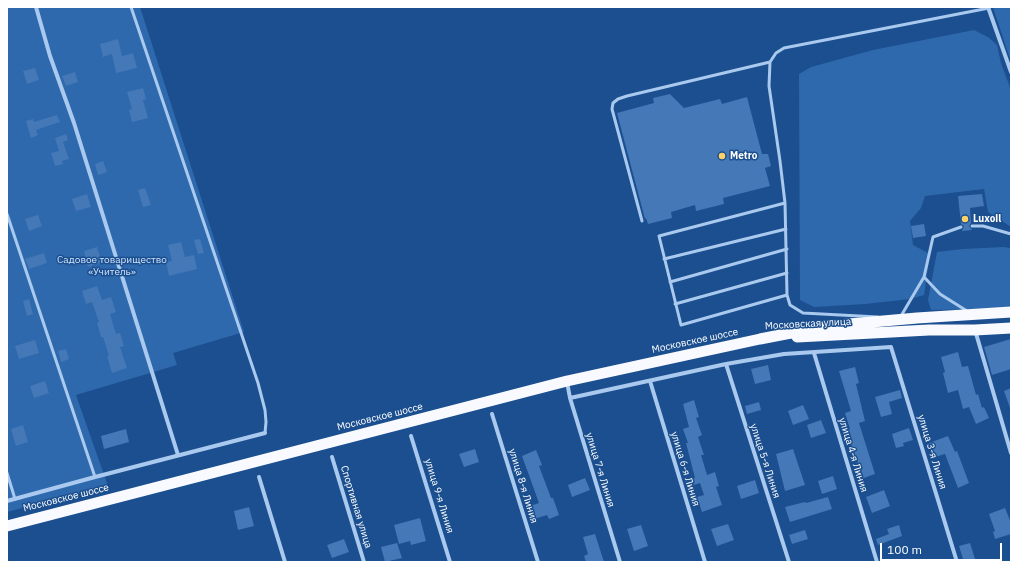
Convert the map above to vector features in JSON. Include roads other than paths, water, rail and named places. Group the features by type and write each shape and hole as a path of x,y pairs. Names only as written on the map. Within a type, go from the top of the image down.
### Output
{"highway":[{"name":"Московская улица","path":"760,339 827,326 1011,312"},
{"name":"Московская улица","path":"760,339 929,330 1011,328"},
{"name":"Московское шоссе","path":"7,526 567,381 760,339"}],"street":[{"path":"36,7 50,56 74,123 178,455"},
{"path":"989,7 1011,70"},
{"path":"975,330 1011,453"},
{"name":"улица 3-я Линия","path":"814,353 891,347 957,562"},
{"path":"570,398 726,364 784,354 814,353"},
{"name":"улица 4-я Линия","path":"814,353 878,562"},
{"name":"улица 5-я Линия","path":"726,364 789,562"},
{"name":"улица 7-я Линия","path":"567,381 570,398 620,562"},
{"name":"улица 6-я Линия","path":"650,381 705,562"},
{"name":"улица 8-я Линия","path":"492,414 538,562"},
{"path":"7,502 178,455 265,434"},
{"name":"улица 9-я Линия","path":"411,436 450,562"},
{"name":"Спортивная улица","path":"332,457 364,562"},
{"path":"259,477 285,562"}],"lane":[{"path":"131,7 258,383 265,410 265,434"},
{"path":"961,227 933,237 924,277 900,320 871,316 803,314 790,305 787,295 785,203 769,86 770,62 776,54 784,48 989,7"},
{"path":"642,221 612,109 613,103 618,99 627,96 770,62"},
{"path":"785,203 659,236 681,325 787,295"},
{"path":"7,214 95,477"},
{"path":"972,226 983,226 1011,234"},
{"path":"664,259 786,229"},
{"path":"670,282 787,250"},
{"path":"675,304 787,273"},
{"path":"924,277 940,294 972,315"},
{"path":"862,323 871,316"},
{"path":"7,473 15,499"}],"place":[{"name":"Metro","path":"722,156"},
{"name":"Luxoil","path":"965,219"}],"park label":[{"name":"Садовое товарищество «Учитель»","path":"112,266"}]}
